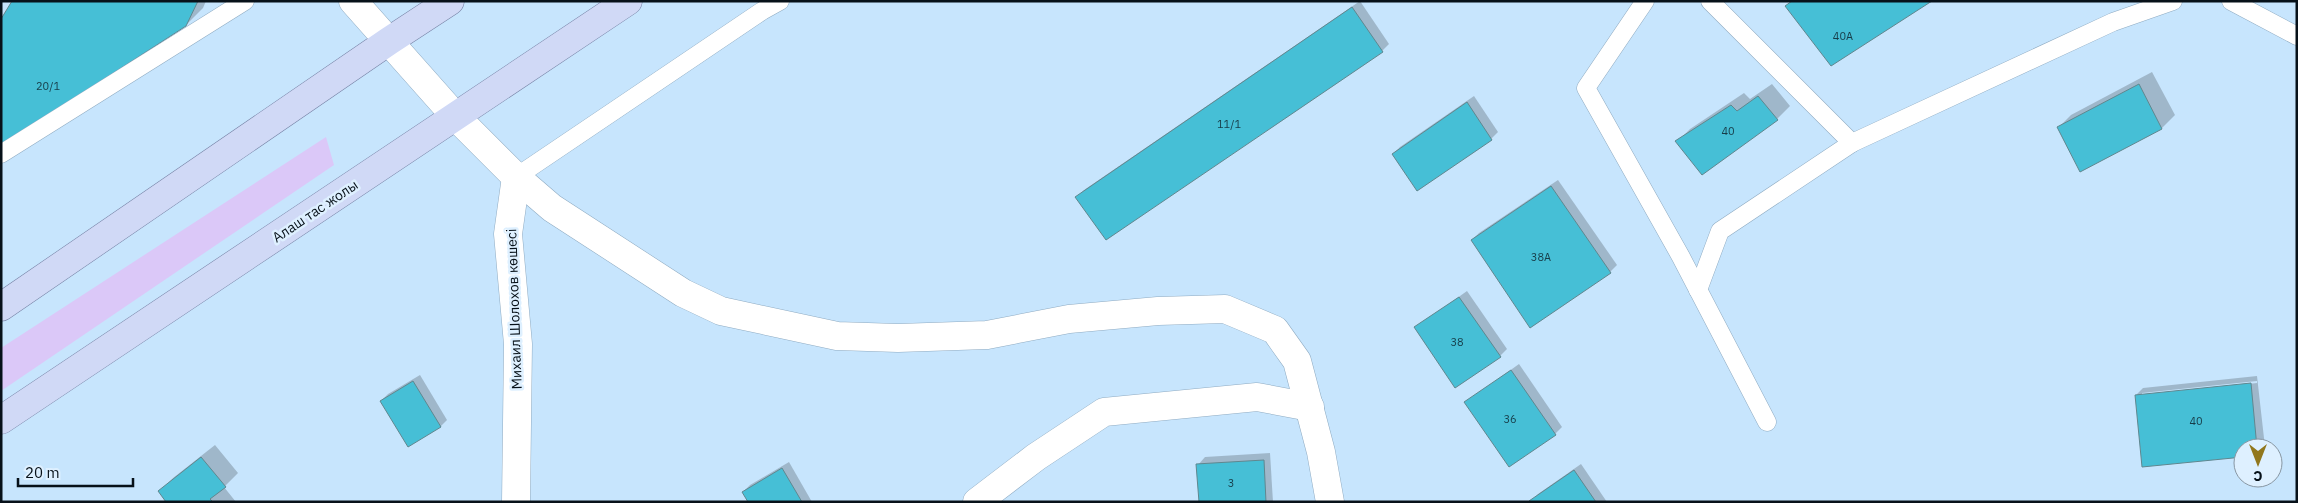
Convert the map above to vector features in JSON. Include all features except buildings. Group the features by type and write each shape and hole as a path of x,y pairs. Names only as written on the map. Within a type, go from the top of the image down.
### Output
{"main road":[{"path":"1,307 450,1"},
{"name":"Алаш тас жолы","path":"1,420 628,1"}],"street":[{"path":"353,1 455,116 516,177 552,208 682,294 721,311 837,336 898,338 987,334 1069,319 1158,311 1225,310 1275,330 1298,361 1331,501"},
{"name":"Михаил Шолохов көшесі","path":"516,177 508,234 518,344 516,502"},
{"path":"977,502 1036,457 1104,412 1257,397 1310,407"}],"lane":[{"path":"1,154 245,1"},
{"path":"516,177 762,11 780,1"},
{"path":"1645,1 1586,88 1698,290 1767,422"},
{"path":"1710,1 1852,143"},
{"path":"1698,290 1720,231 1852,143 2113,22 2173,1"},
{"path":"2231,1 2297,36"}],"shaded area":[{"path":"326,137 334,165 1,391 1,348"}]}
